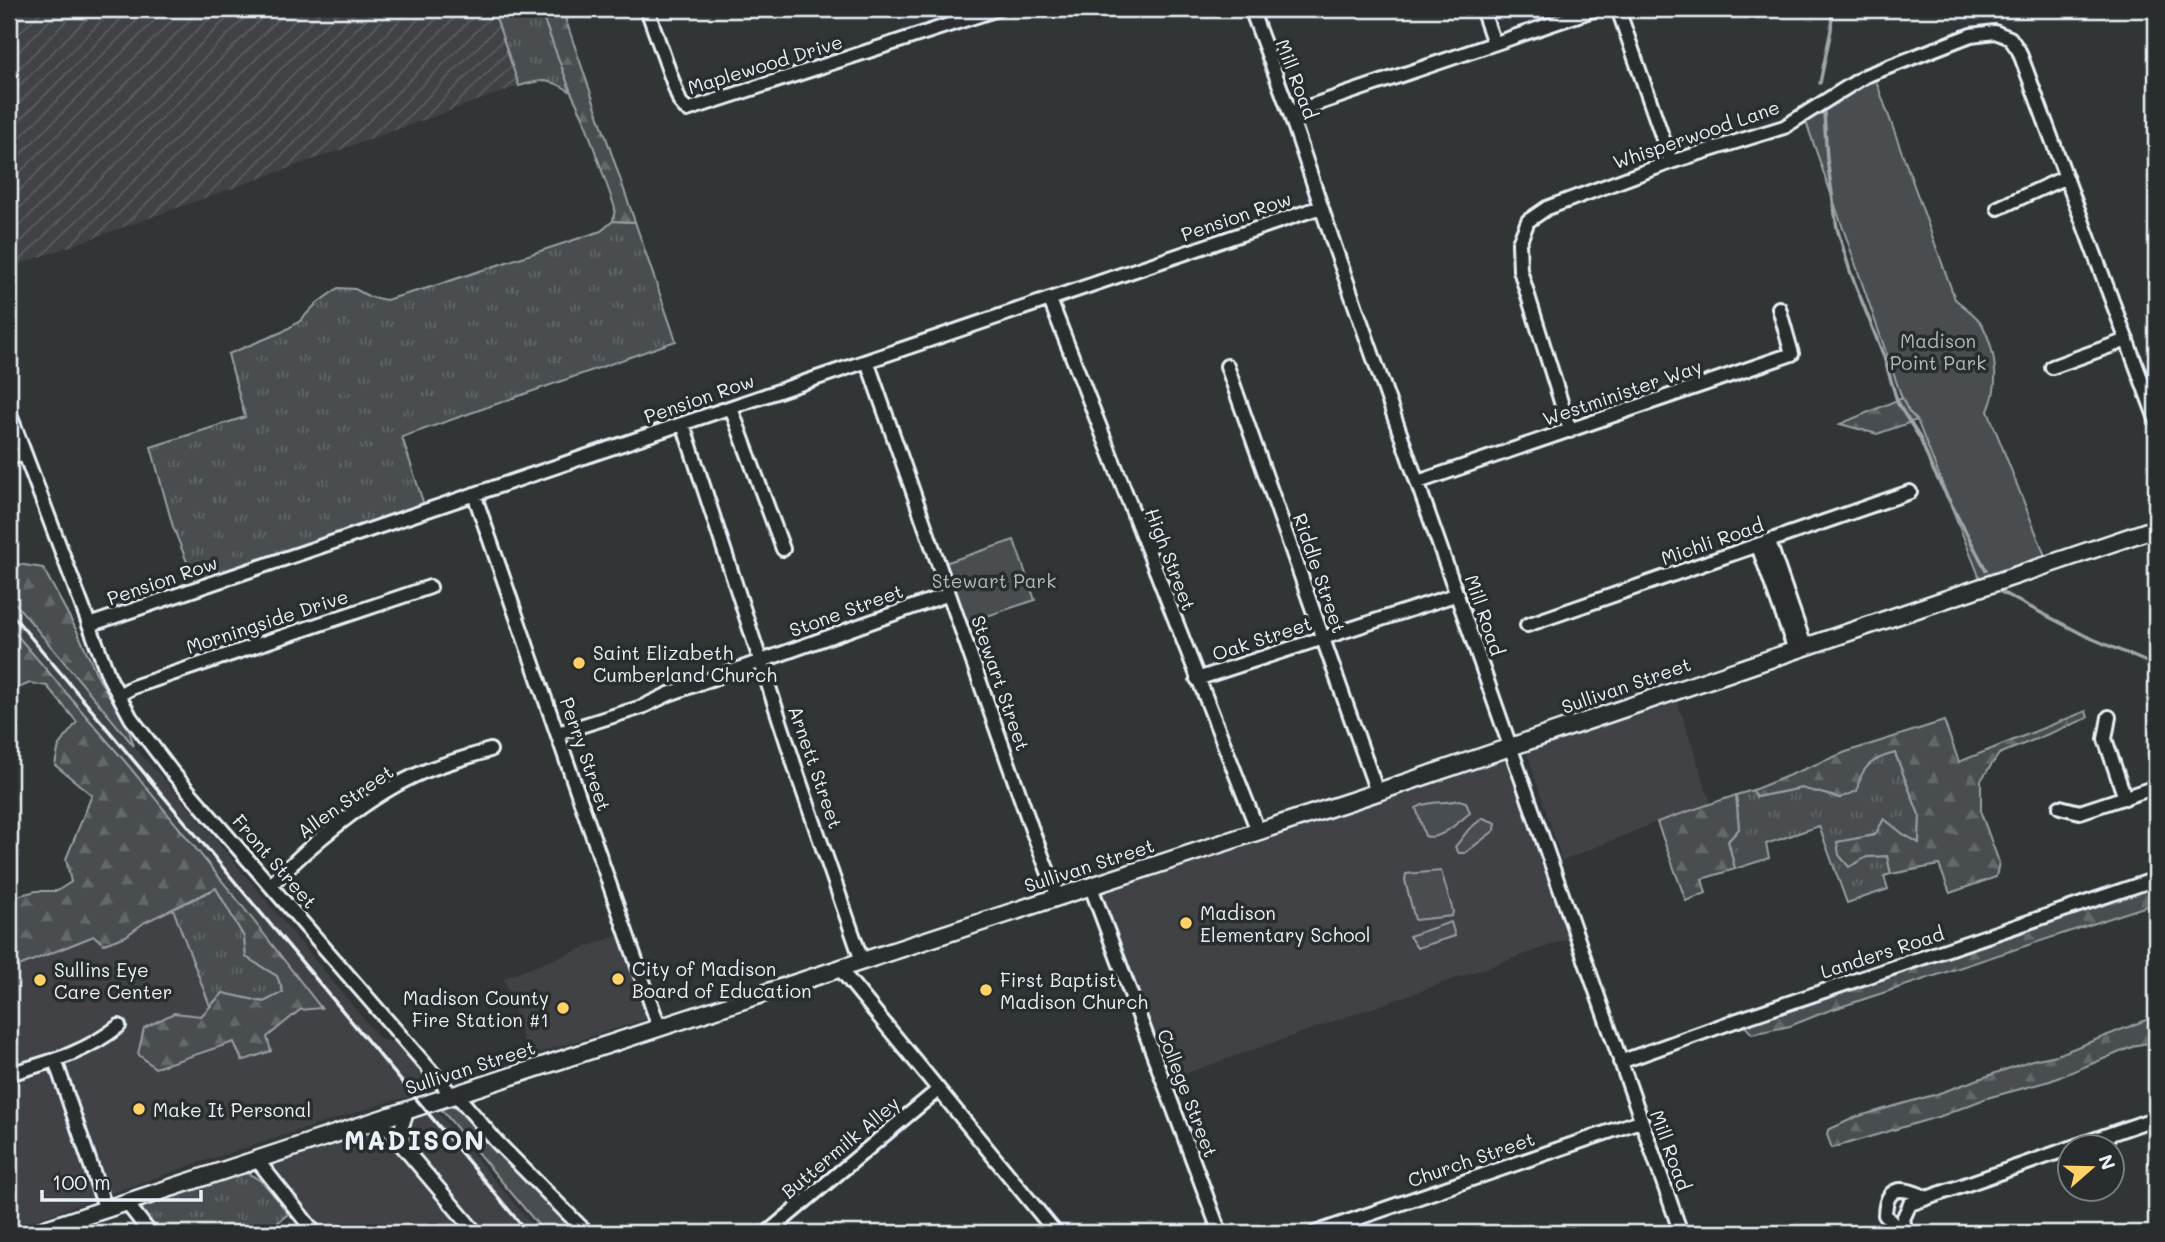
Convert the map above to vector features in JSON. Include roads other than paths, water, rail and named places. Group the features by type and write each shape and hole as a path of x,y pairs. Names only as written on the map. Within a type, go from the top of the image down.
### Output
{"main road":[{"name":"Sullivan Street","path":"33,1233 451,1094 1091,887 2156,528"}],"street":[{"name":"Maplewood Drive","path":"648,9 680,102 687,110 998,9"},
{"name":"Mill Road","path":"1251,9 1290,113 1681,1233"},
{"path":"1482,9 1494,43"},
{"path":"1290,113 1597,9"},
{"path":"1618,9 1671,162"},
{"name":"Whisperwood Lane","path":"1570,431 1520,270 1519,243 1528,221 1547,208 1671,162 1784,127 1865,76 1971,35 1996,32 2010,38 2019,51 2156,419"},
{"path":"1998,208 2066,177"},
{"name":"Pension Row","path":"89,625 1321,206"},
{"name":"High Street","path":"1050,300 1258,831"},
{"name":"Westminister Way","path":"1418,482 1792,354 1779,308"},
{"path":"2052,367 2127,340"},
{"name":"Stewart Street","path":"867,361 1058,897"},
{"name":"Riddle Street","path":"1227,366 1377,792"},
{"path":"731,408 783,549"},
{"name":"Front Street","path":"9,412 109,677 131,718 172,772 451,1094 461,1100 496,1140 587,1233"},
{"name":"Arnett Street","path":"683,424 760,662 862,961"},
{"path":"9,457 24,455"},
{"name":"Michli Road","path":"1527,625 1910,492"},
{"name":"Perry Street","path":"474,494 659,1027"},
{"path":"1764,544 1800,648"},
{"name":"Morningside Drive","path":"119,695 134,687 430,587"},
{"name":"Stone Street","path":"558,733 642,707 669,694 949,594"},
{"name":"Oak Street","path":"1197,679 1458,594"},
{"path":"2109,718 2105,739 2125,798"},
{"name":"Allen Street","path":"271,885 293,862 361,809 397,785 422,772 490,750"},
{"path":"2060,807 2080,812 2156,787"},
{"name":"Landers Road","path":"1620,1062 2156,879"},
{"name":"College Street","path":"1091,887 1220,1233"},
{"path":"840,968 1056,1233"},
{"path":"9,1074 55,1060 96,1043 119,1026"},
{"path":"55,1060 106,1210"},
{"name":"Buttermilk Alley","path":"767,1233 937,1090"},
{"path":"406,1149 401,1129 408,1109"},
{"path":"1906,1232 1903,1219 1910,1204 1925,1197 2156,1118"},
{"path":"373,1121 388,1129 476,1233"},
{"name":"Church Street","path":"1315,1233 1640,1121"},
{"path":"257,1160 315,1233"},
{"path":"1906,1232 1896,1227 1885,1215 1885,1203 1889,1195 1898,1190 1908,1190 1925,1197"},
{"path":"126,1202 150,1233"}],"waterway":[{"path":"1820,83 1831,30 1832,9"},
{"path":"1824,113 1827,159 1837,228 1850,271 1884,357 1898,404 1920,438 1931,466 1986,570"},
{"path":"2001,592 2086,636 2156,666"}],"railway":[{"path":"9,611 528,1233"}],"place":[{"name":"Saint Elizabeth Cumberland Church","path":"579,663"},
{"name":"Madison Elementary School","path":"1186,923"},
{"name":"City of Madison Board of Education","path":"618,979"},
{"name":"Sullins Eye Care Center","path":"40,980"},
{"name":"First Baptist Madison Church","path":"986,990"},
{"name":"Madison County Fire Station #1","path":"563,1008"},
{"name":"Make It Personal","path":"139,1109"}],"district":[{"name":"MADISON","path":"415,1140"}],"park label":[{"name":"Madison Point Park","path":"1938,351"},
{"name":"Stewart Park","path":"994,580"}]}
